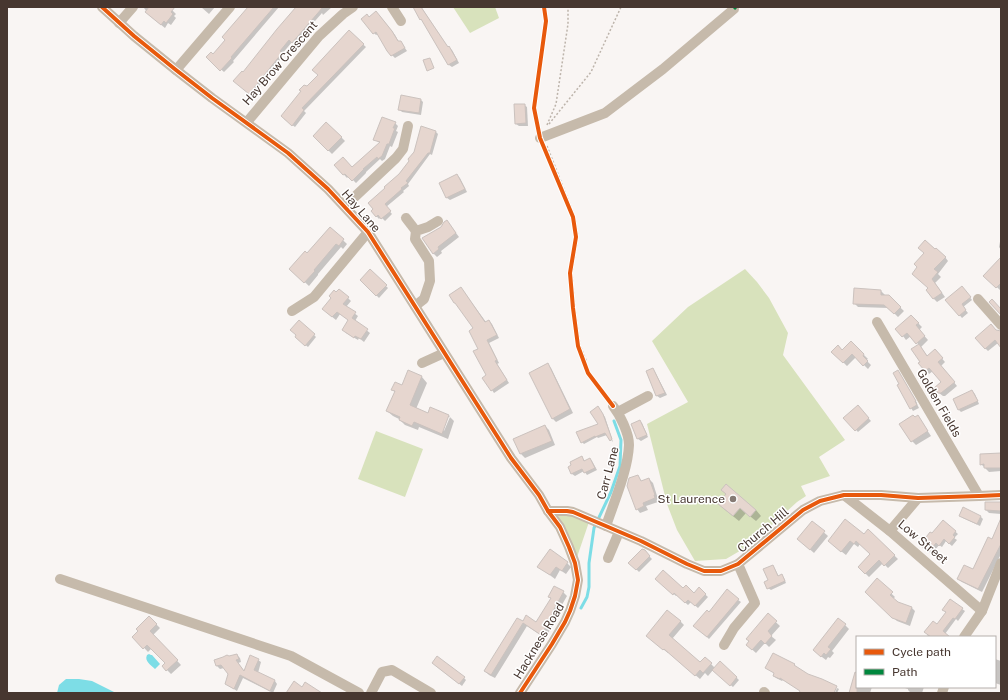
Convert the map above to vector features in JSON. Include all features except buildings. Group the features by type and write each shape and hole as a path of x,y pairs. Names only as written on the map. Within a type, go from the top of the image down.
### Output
{"street":[{"name":"Hay Lane","path":"102,7 134,36 176,70 288,153 345,206 368,232 511,458 539,495 548,511"},
{"path":"119,23 133,7"},
{"path":"176,70 230,7"},
{"name":"Hay Brow Crescent","path":"247,122 319,36 353,7"},
{"path":"392,7 401,21"},
{"path":"541,137 605,113 663,69 734,9"},
{"path":"345,206 396,158 403,149 408,126"},
{"path":"406,218 416,231 415,239 429,261 430,281 424,299 415,306"},
{"path":"416,231 428,227 438,220"},
{"path":"292,311 314,297 368,232"},
{"path":"978,299 1001,325"},
{"name":"Golden Fields","path":"877,322 979,496"},
{"path":"422,363 444,353"},
{"name":"Carr Lane","path":"603,525 625,470 629,444 625,427 616,409 648,396"},
{"name":"Church Hill","path":"548,511 567,510 665,552 704,571 721,571 738,564 803,510 820,501 844,496 881,495 918,498 1001,495"},
{"name":"Low Street","path":"844,496 890,530 982,611"},
{"path":"890,530 918,498"},
{"name":"Hackness Road","path":"520,693 565,622 575,596 578,580 575,563 569,547 560,527 548,511"},
{"path":"608,558 619,532"},
{"path":"965,636 982,611 1001,563"},
{"path":"724,645 734,628 754,603 738,564"},
{"path":"60,579 291,656 359,693"},
{"path":"371,693 382,672 392,670 431,693"}],"path":[{"path":"568,7 568,24 556,104 546,128 592,72 621,7"},
{"path":"541,137 576,217 578,237 572,273 580,345 586,360 585,365"}],"green space":[{"path":"453,7 495,7 499,18 470,33"},
{"path":"745,269 769,298 788,333 783,355 845,440 819,457 830,476 801,486 806,496 797,502 750,545 726,559 695,561 677,530 667,504 647,424 688,402 652,341 688,307"},
{"path":"376,431 423,449 405,497 358,479"},
{"path":"548,511 590,519 575,563"}],"water":[{"path":"147,655 152,655 160,664 155,669 146,659"},
{"path":"66,679 92,681 116,693 57,693 59,685"}],"waterway":[{"path":"581,608 587,597 589,587 589,563 594,528 611,492 620,466 621,440 614,421"}],"cycle path":[{"path":"102,7 134,36 176,70 288,153 328,189 368,232 511,458 539,495 548,511 560,527 575,563 578,580 575,596 565,622 520,693"},
{"path":"544,7 546,21 534,108 540,138 573,217 576,237 570,273 578,346 588,373 613,406"},
{"path":"548,511 573,512 641,541 704,571 721,571 738,564 803,510 820,501 844,495 881,495 918,498 1001,495"}],"place":[{"name":"St Laurence","path":"733,499"}]}
